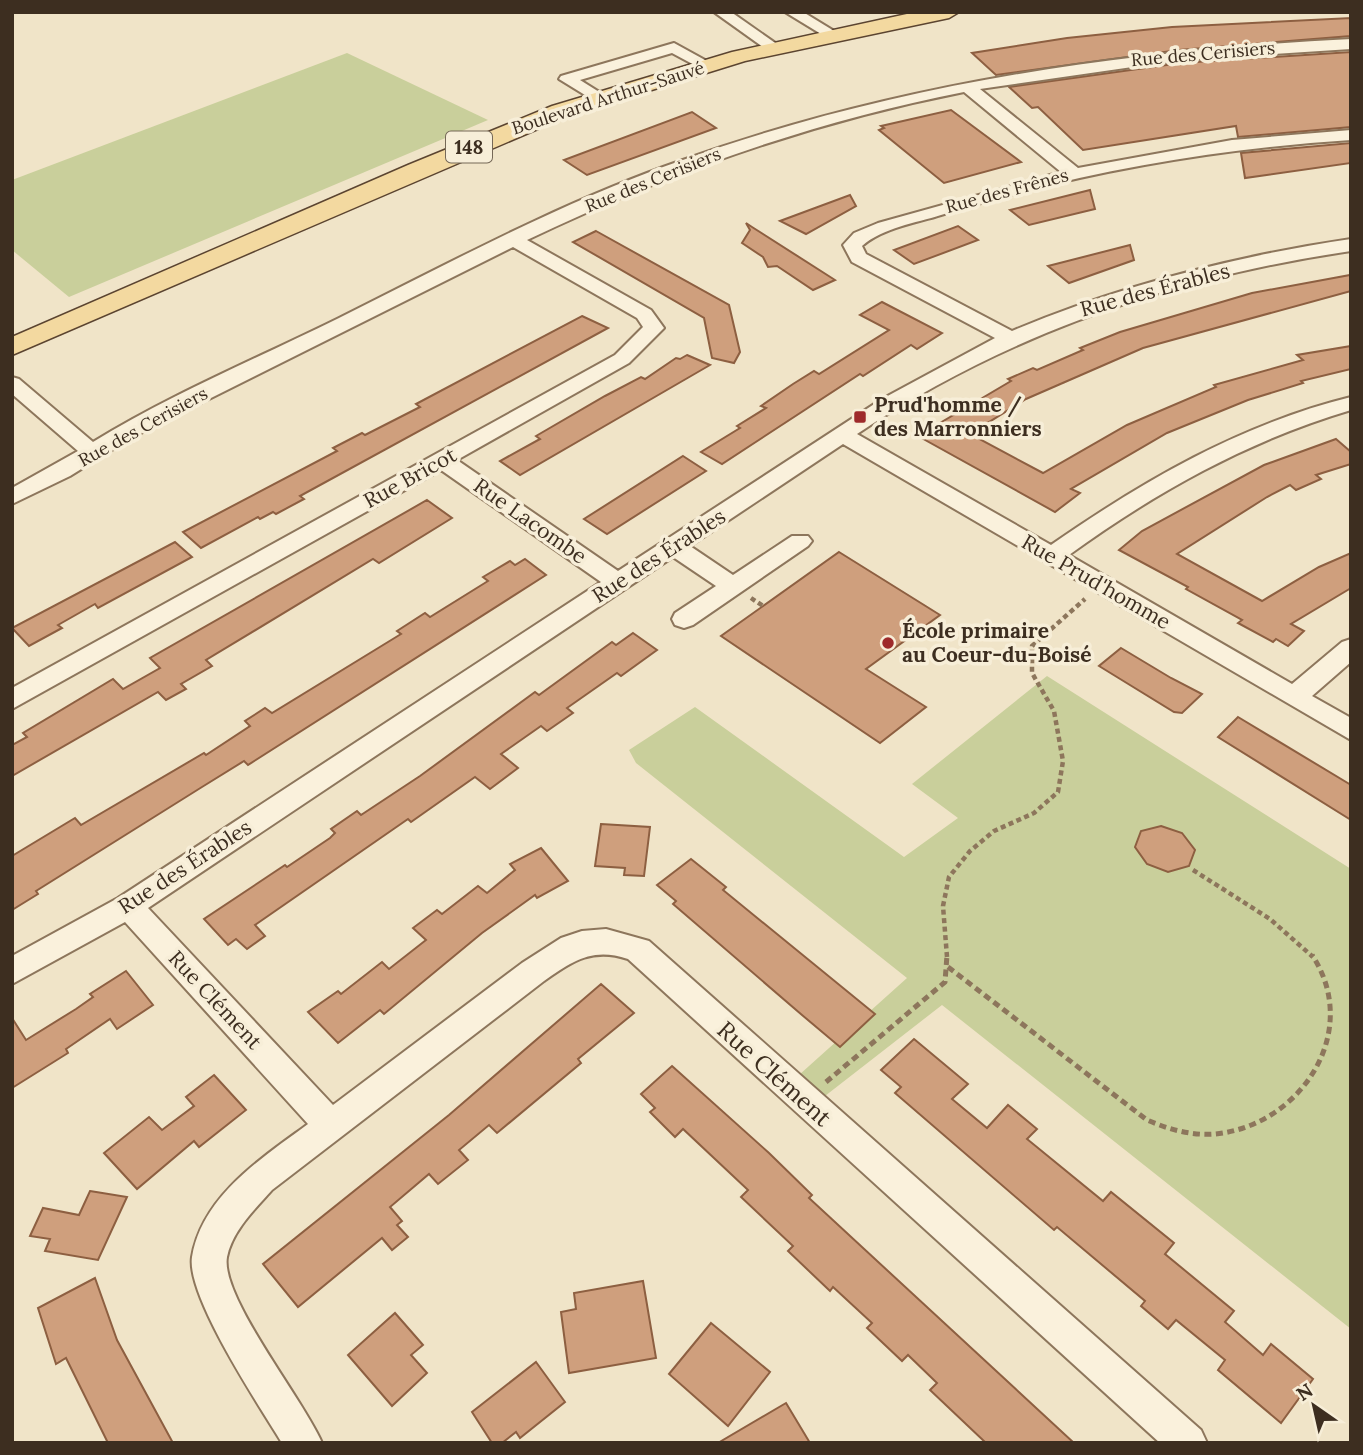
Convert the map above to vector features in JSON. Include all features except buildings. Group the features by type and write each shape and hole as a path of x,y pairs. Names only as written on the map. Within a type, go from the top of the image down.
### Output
{"main road":[{"name":"Boulevard Arthur-Sauvé","path":"12,347 464,149 598,98 773,47 949,12"}],"street":[{"path":"721,12 773,47"},
{"path":"792,12 831,34"},
{"path":"724,34 747,28"},
{"path":"653,36 706,65"},
{"name":"Rue des Cerisiers","path":"12,497 123,433 513,239 624,189 747,143 825,119 966,86 1137,58 1351,44"},
{"path":"598,98 567,79 674,48"},
{"path":"966,86 1072,172"},
{"name":"Rue des Frênes","path":"1008,337 859,258 852,245 861,237 885,227 1072,172 1243,143 1351,135"},
{"name":"Rue Bricot","path":"12,700 622,359 654,328 645,314 513,239"},
{"name":"Rue des Érables","path":"12,971 128,906 930,377 1008,337 1060,316 1143,289 1351,245"},
{"path":"12,383 92,453"},
{"path":"1052,556 1127,503 1198,460 1316,412 1351,402"},
{"name":"Rue Prud'homme","path":"842,434 1351,730"},
{"name":"Rue Lacombe","path":"442,460 618,582"},
{"path":"684,619 800,541"},
{"path":"674,545 733,586"},
{"path":"1294,698 1351,648"},
{"name":"Rue Clément","path":"128,906 330,1125"},
{"name":"Rue Clément","path":"303,1443 220,1302 208,1262 229,1212 260,1179 573,945 607,939 638,950 1188,1443"}],"path":[{"path":"804,1100 944,982 948,967 943,906 949,877 970,851 993,831 1034,813 1058,792 1063,761 1054,711 1032,673 1032,646 1101,585"},
{"path":"948,967 999,1009 1147,1120 1172,1131 1211,1134 1266,1119 1301,1090 1332,1053 1339,1017 1332,985 1318,959 1299,940 1193,870"}],"green space":[{"path":"347,53 488,120 69,297 12,250 12,180"},
{"path":"1047,676 1351,869 1351,1329 942,1005 825,1096 799,1075 907,978 636,763 629,750 695,707 904,857 958,818 912,784"}],"place":[{"name":"Prud'homme / des Marronniers","path":"860,417"},
{"name":"École primaire au Coeur‑du‑Boisé","path":"888,643"}]}
